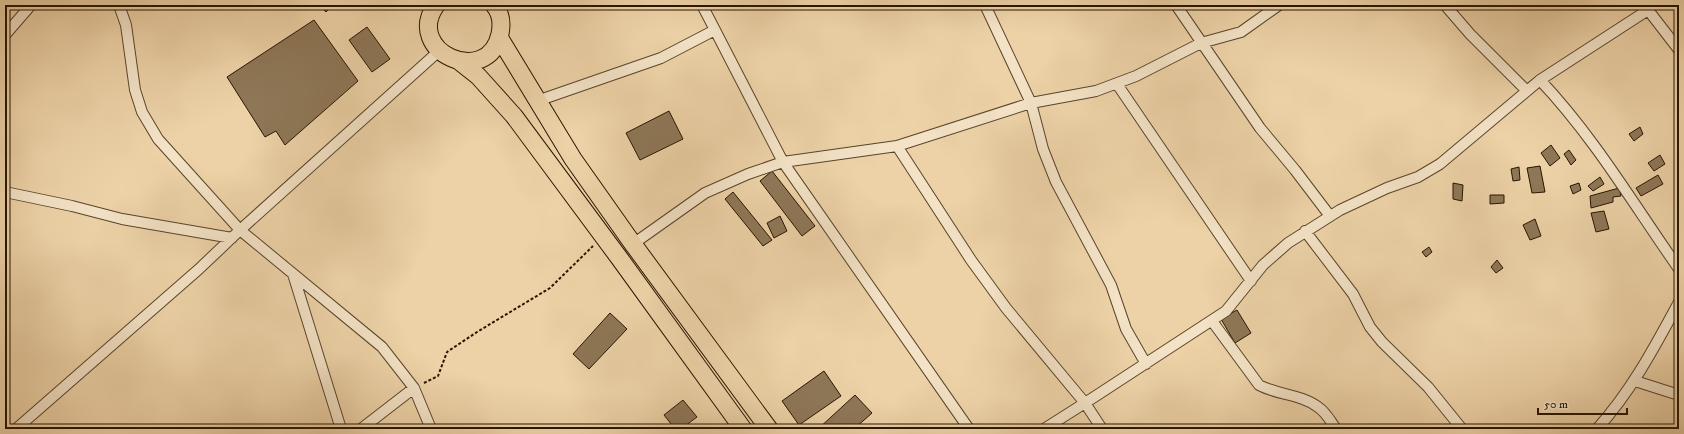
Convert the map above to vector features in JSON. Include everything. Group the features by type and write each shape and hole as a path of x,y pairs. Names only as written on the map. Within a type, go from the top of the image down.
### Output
{"highway":[{"path":"425,5 432,40 439,51 452,59 459,61 474,61 480,59 493,49 499,37 501,22 494,5"},
{"path":"429,22 436,5"},
{"path":"499,37 573,158 633,244 769,429"},
{"path":"459,61 478,76 509,110 743,429"}],"street":[{"path":"5,35 31,5"},
{"path":"120,5 126,26 135,90 142,112 158,139 240,230 382,347 414,388 431,429"},
{"path":"702,5 783,162 970,429"},
{"path":"985,5 1031,103 1043,149 1054,177 1111,285 1126,329 1146,364"},
{"path":"1176,5 1260,128 1295,170 1330,216"},
{"path":"633,244 705,194 723,184 783,162 897,146 1031,103 1096,91 1117,84 1201,43 1241,32 1279,5"},
{"path":"1445,5 1470,34 1526,91"},
{"path":"1044,429 1226,311 1263,265 1288,243 1305,231 1330,216 1374,194 1428,171 1440,164 1540,80 1646,8 1679,50"},
{"path":"537,101 661,58 715,30"},
{"path":"16,429 199,269 240,230 439,51"},
{"path":"1540,80 1591,140 1679,270"},
{"path":"1117,84 1251,281"},
{"path":"897,146 975,266 1006,308 1085,403 1102,429"},
{"path":"5,192 72,206 122,219 232,238"},
{"path":"1305,231 1353,294 1370,327 1382,342 1428,387 1462,429"},
{"path":"293,274 341,429"},
{"path":"1597,429 1614,410 1635,381 1679,302"},
{"path":"1212,321 1259,385 1267,389 1313,403 1324,412 1336,429"},
{"path":"1635,381 1679,395"},
{"path":"361,429 414,388"}],"path":[{"path":"414,388 438,376 447,352 550,288 603,237"}],"building":[{"path":"319,5 333,5 326,12"},
{"path":"314,20 358,81 285,145 276,131 265,137 227,77"},
{"path":"367,27 390,59 372,72 349,40"},
{"path":"669,111 683,139 640,160 626,133"},
{"path":"1640,127 1643,134 1634,141 1629,134"},
{"path":"1551,145 1560,158 1550,166 1541,153"},
{"path":"1569,150 1576,160 1571,165 1564,154"},
{"path":"1660,155 1665,164 1654,171 1648,163"},
{"path":"1540,166 1545,192 1532,193 1527,168"},
{"path":"1519,167 1520,180 1513,181 1511,169"},
{"path":"772,171 815,226 802,236 760,181"},
{"path":"1658,175 1663,184 1641,196 1636,188"},
{"path":"1600,177 1604,184 1593,191 1588,186"},
{"path":"1453,183 1463,185 1462,201 1453,199"},
{"path":"1579,183 1581,190 1573,194 1570,186"},
{"path":"1619,188 1621,196 1613,197 1613,202 1591,208 1590,196"},
{"path":"733,192 772,240 763,246 725,199"},
{"path":"1490,195 1504,195 1504,203 1490,204"},
{"path":"1604,211 1609,229 1596,232 1591,213"},
{"path":"780,216 787,231 774,238 767,223"},
{"path":"1535,219 1541,236 1530,240 1523,225"},
{"path":"1429,247 1432,252 1426,257 1422,252"},
{"path":"1497,260 1503,268 1496,273 1491,267"},
{"path":"1237,310 1251,333 1235,343 1221,319"},
{"path":"610,313 627,329 589,369 573,354"},
{"path":"824,371 841,396 799,425 782,401"},
{"path":"855,395 872,413 854,429 818,429"},
{"path":"683,400 697,417 681,429 675,429 664,415"}]}
